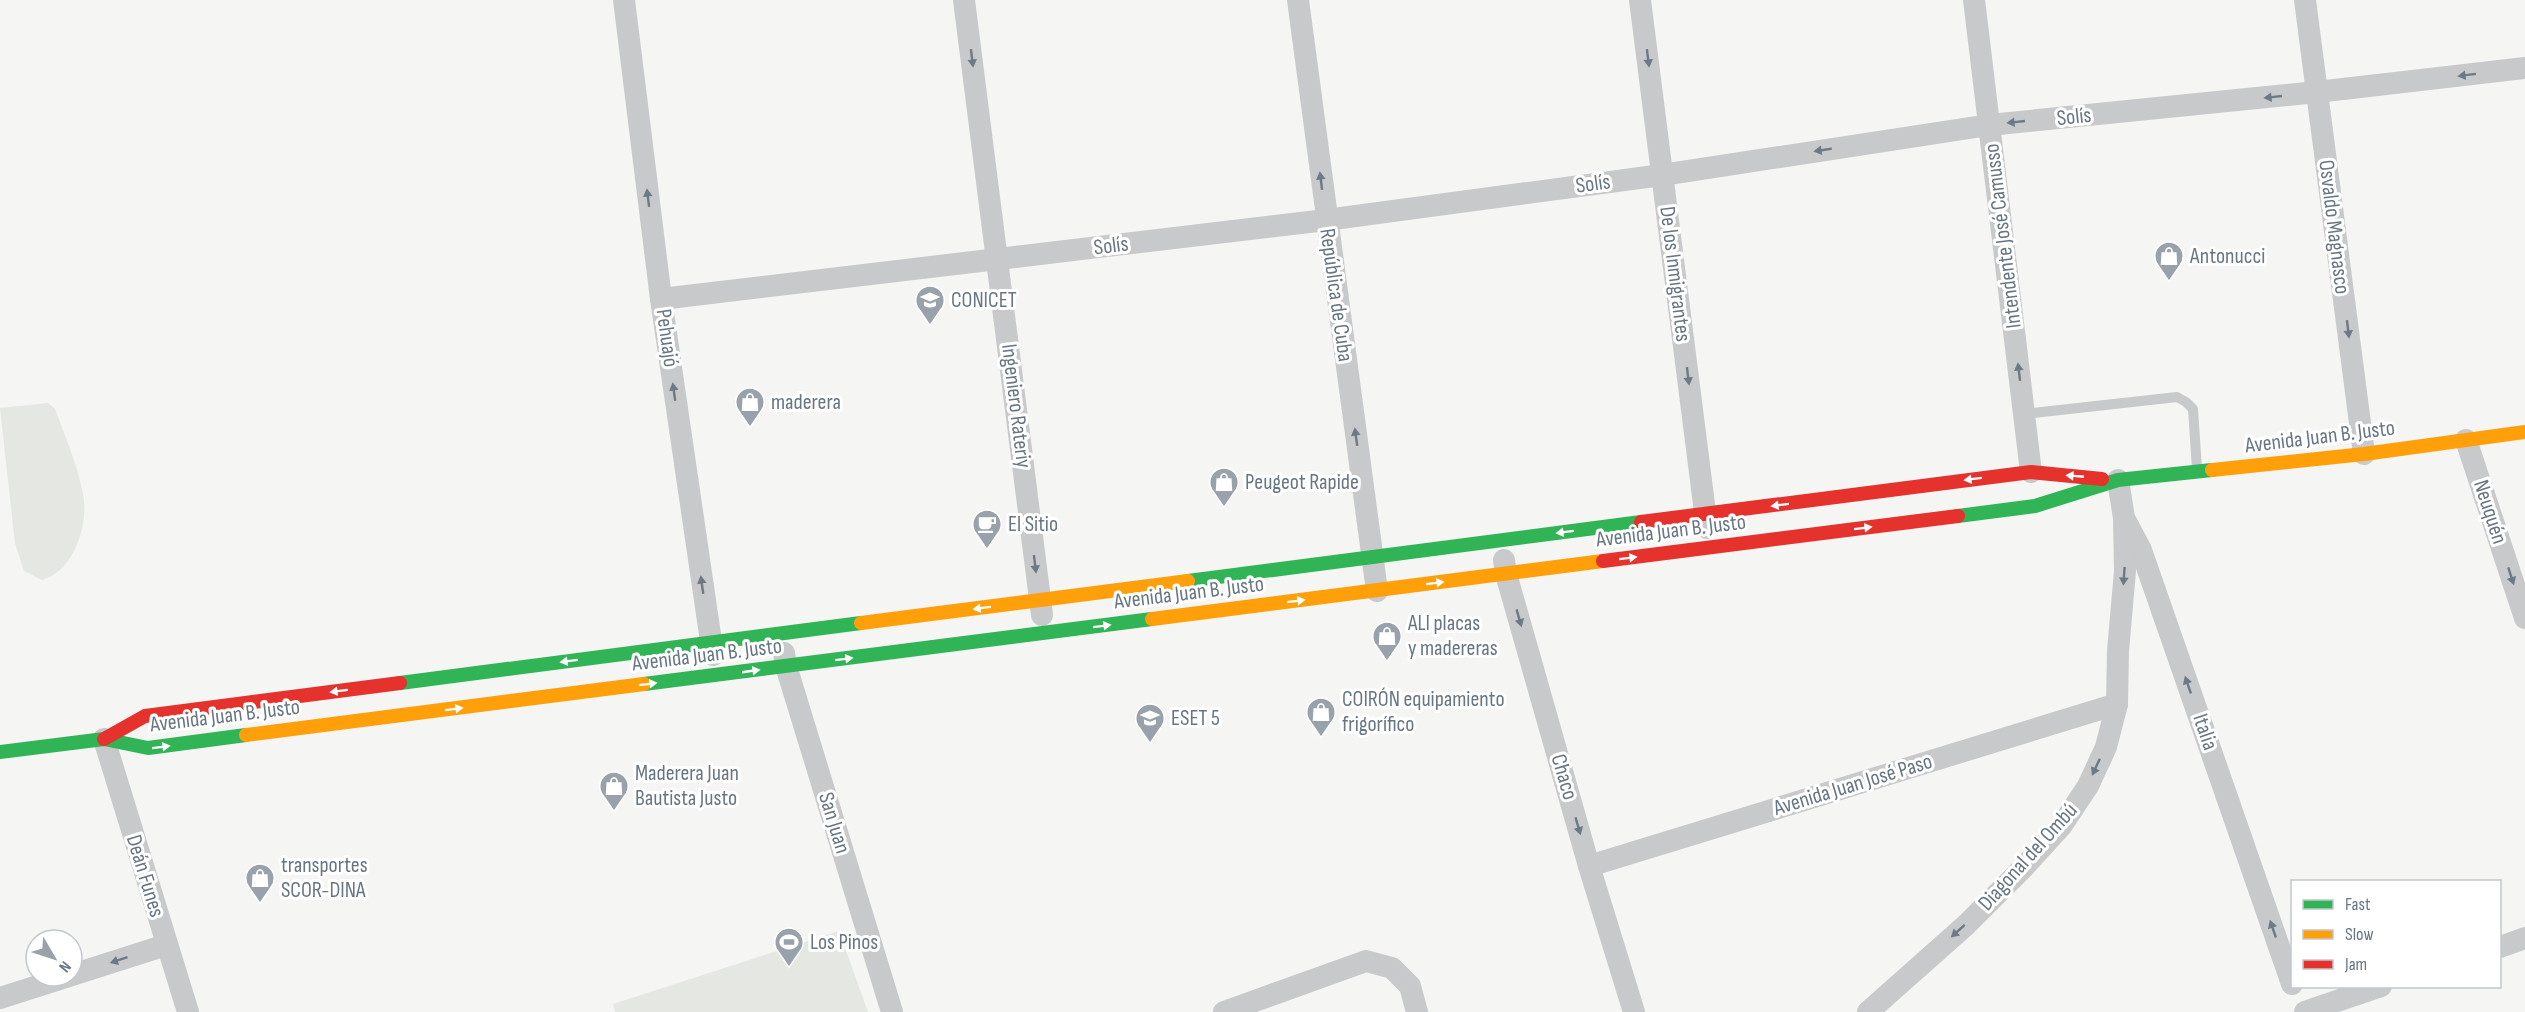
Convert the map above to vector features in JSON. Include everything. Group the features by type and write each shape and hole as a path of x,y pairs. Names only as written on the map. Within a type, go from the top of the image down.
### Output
{"main road":[{"name":"Avenida Juan B. Justo","path":"104,739 145,716 2031,472 2118,480 2364,454 2525,432"},
{"name":"Avenida Juan B. Justo","path":"104,739 148,748 1377,591 2035,506 2118,480"},
{"path":"0,753 104,739"}],"street":[{"name":"Pehuajó","path":"624,0 661,299 716,676"},
{"name":"Ingeniero Rateriy","path":"964,0 1044,633"},
{"name":"República de Cuba","path":"1298,0 1377,591"},
{"name":"De los Inmigrantes","path":"1640,0 1710,548"},
{"name":"Intendente José Camusso","path":"1974,0 2031,472"},
{"name":"Osvaldo Magnasco","path":"2305,0 2364,454"},
{"name":"Solís","path":"661,299 1326,220 1662,175 1989,125 2317,92 2525,68"},
{"name":"Neuquén","path":"2466,440 2525,618"},
{"name":"Italia","path":"2118,480 2124,518 2141,550 2291,979"},
{"name":"Diagonal del Ombú","path":"1868,1012 1966,925 2024,868 2062,825 2088,786 2106,747 2117,704 2118,651 2125,570 2124,518"},
{"name":"Chaco","path":"1502,540 1506,574 1589,866 1634,1012"},
{"name":"San Juan","path":"781,634 786,666 892,1012"},
{"name":"Avenida Juan José Paso","path":"1589,866 2117,704"},
{"name":"Deán Funes","path":"104,739 188,1012"},
{"path":"2501,945 2525,938"},
{"path":"84,972 166,945"},
{"path":"1234,1010 1366,961 1392,968 1410,986 1417,1012"},
{"path":"0,998 32,988"},
{"name":"Italia","path":"2294,988 2303,1012"},
{"path":"2303,1012 2377,988"}],"lane":[{"path":"2024,414 2177,397 2193,410 2198,472"}],"shaded area":[{"path":"48,403 55,409 81,483 84,519 71,557 53,575 42,580 24,571 15,543 0,408"},
{"name":"Los Pinos","path":"839,931 868,1012 615,1012 613,1004"}],"traffic: fast":[{"path":"1958,516 2035,506 2118,480 2212,470"},
{"path":"1188,581 1641,522"},
{"path":"644,684 1152,619"},
{"path":"400,683 861,623"},
{"path":"0,752 104,739 148,748 246,735"}],"traffic: slow":[{"path":"2212,470 2364,454 2525,432"},
{"path":"1152,619 1603,561"},
{"path":"861,623 1188,581"},
{"path":"246,735 644,684"}],"traffic: jam":[{"path":"1641,522 2031,472 2102,479"},
{"path":"1603,561 1958,516"},
{"path":"104,739 145,716 400,683"}],"place":[{"name":"Antonucci","path":"2169,282"},
{"name":"CONICET","path":"930,326"},
{"name":"maderera","path":"750,428"},
{"name":"Peugeot Rapide","path":"1224,508"},
{"name":"El Sitio","path":"987,550"},
{"name":"ALI placas y madereras","path":"1387,662"},
{"name":"COIRÓN equipamiento frigorífico","path":"1321,738"},
{"name":"ESET 5","path":"1150,744"},
{"name":"Maderera Juan Bautista Justo","path":"614,812"},
{"name":"transportes SCOR-DINA","path":"260,904"},
{"name":"Los Pinos","path":"789,968"}]}
